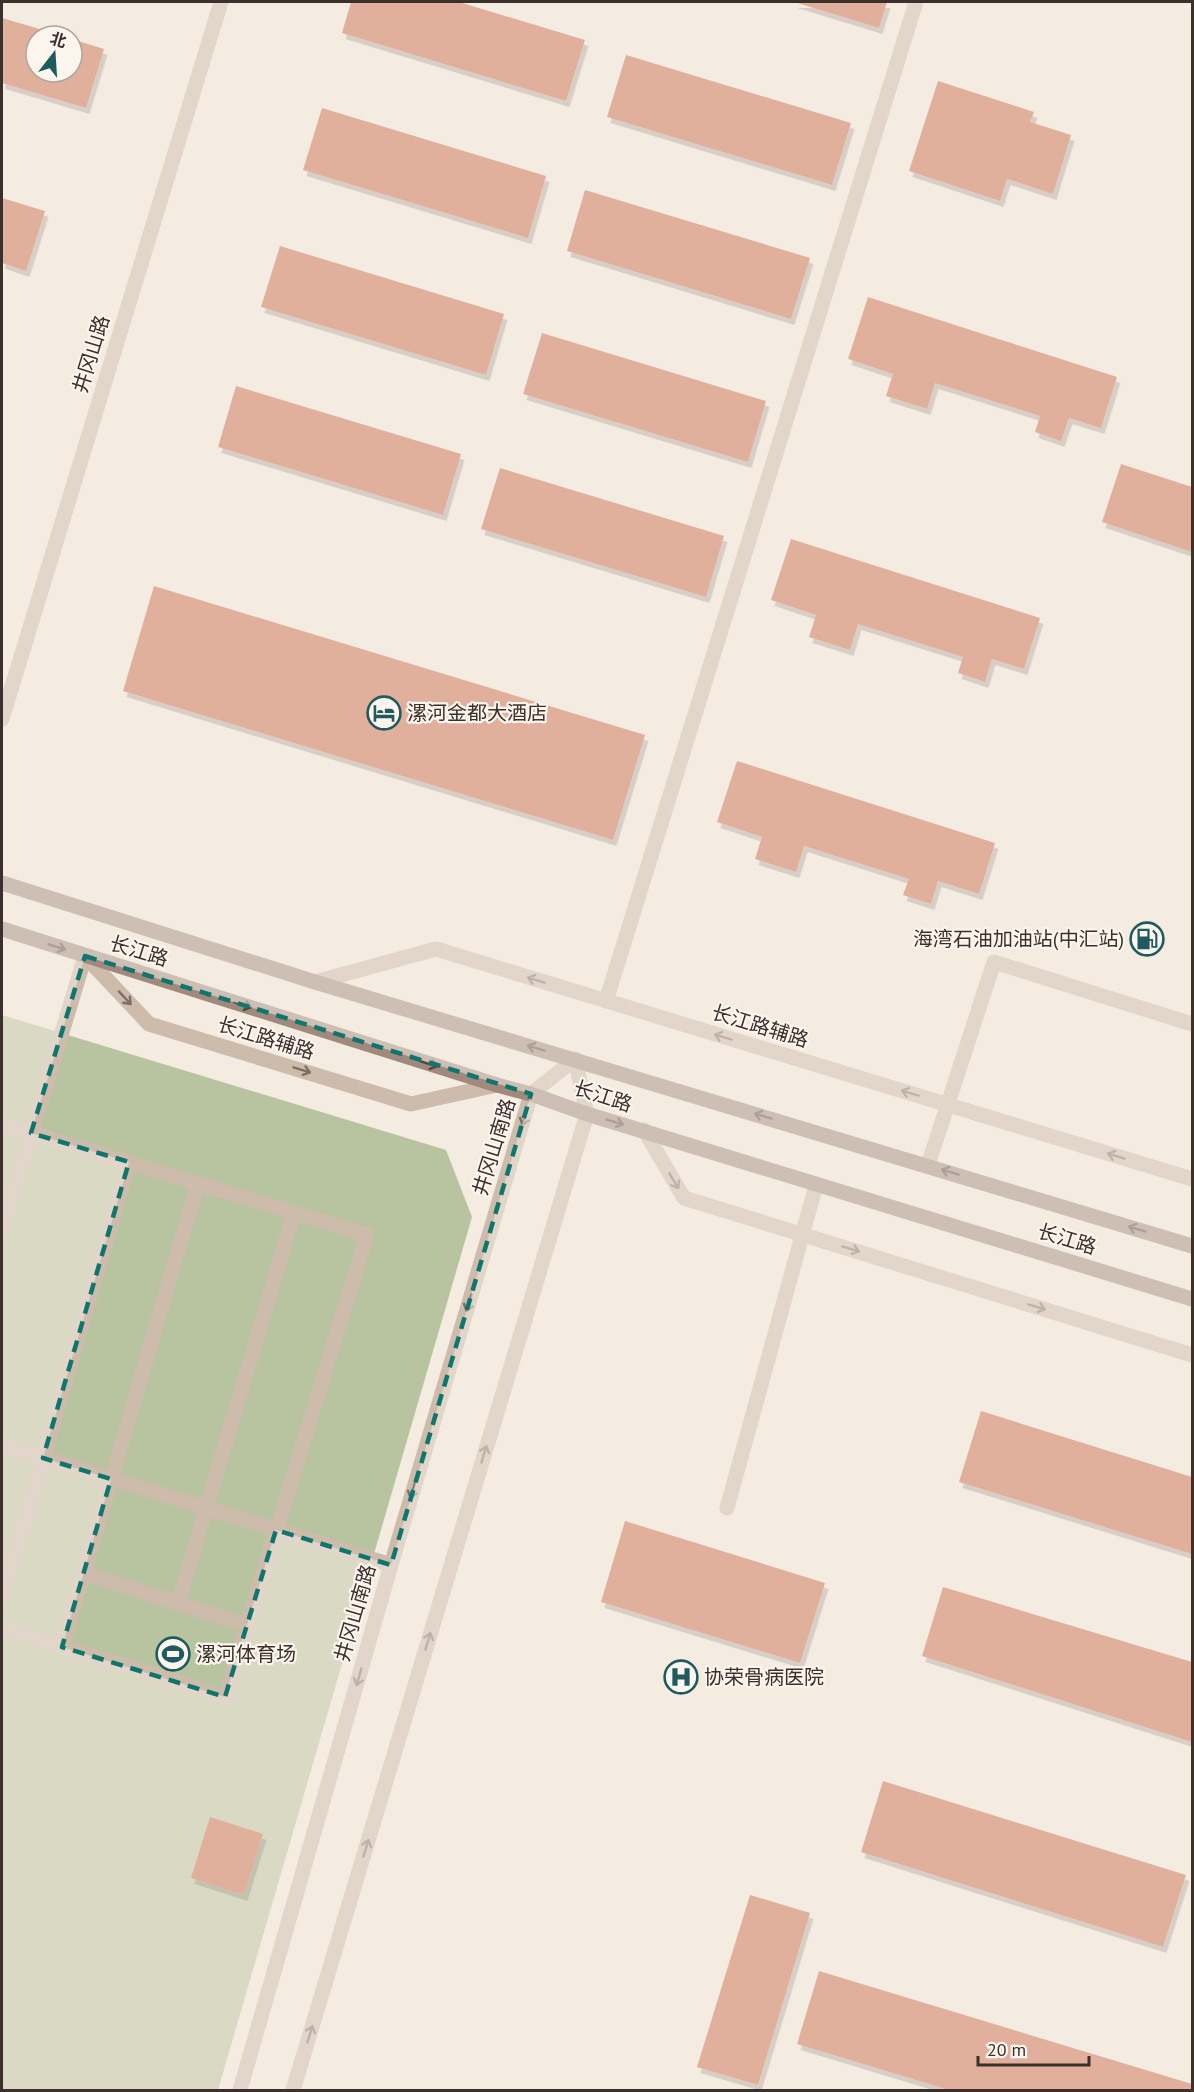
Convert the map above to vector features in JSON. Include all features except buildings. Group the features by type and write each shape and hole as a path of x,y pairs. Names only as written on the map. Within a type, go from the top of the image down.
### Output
{"main road":[{"name":"长江路","path":"2,883 315,982 1192,1246"},
{"name":"长江路","path":"2,929 531,1094 587,1114 1192,1299"}],"street":[{"name":"井冈山路","path":"2,719 221,2"},
{"path":"606,1001 916,2"},
{"name":"长江路辅路","path":"315,982 436,949 1192,1179"},
{"path":"2,1231 85,956"},
{"name":"长江路辅路","path":"85,956 149,1024 411,1104 497,1085"},
{"path":"928,1165 994,962 1192,1024"},
{"path":"293,2091 587,1114 575,1059"},
{"name":"井冈山南路","path":"240,2091 391,1565 531,1094 575,1059"},
{"path":"2,1124 367,1235 225,1697 2,1628"},
{"path":"644,1130 684,1198 1192,1355"},
{"path":"2,1600 129,1162"},
{"path":"62,1647 198,1183"},
{"path":"727,1508 816,1185"},
{"path":"178,1603 294,1213"},
{"path":"2,1445 391,1565"},
{"path":"83,1574 247,1625"}],"highlighted area":[{"path":"85,956 531,1094 391,1565 276,1530 225,1697 62,1647 111,1479 43,1458 129,1162 31,1133"}],"green space":[{"name":"漯河体育场","path":"2,1015 446,1150 472,1217 218,2090 2,2090"}],"place":[{"name":"漯河金都大酒店","path":"384,713"},
{"name":"海湾石油加油站(中汇站)","path":"1147,939"},
{"name":"漯河体育场","path":"173,1654"},
{"name":"协荣骨病医院","path":"681,1677"}]}
